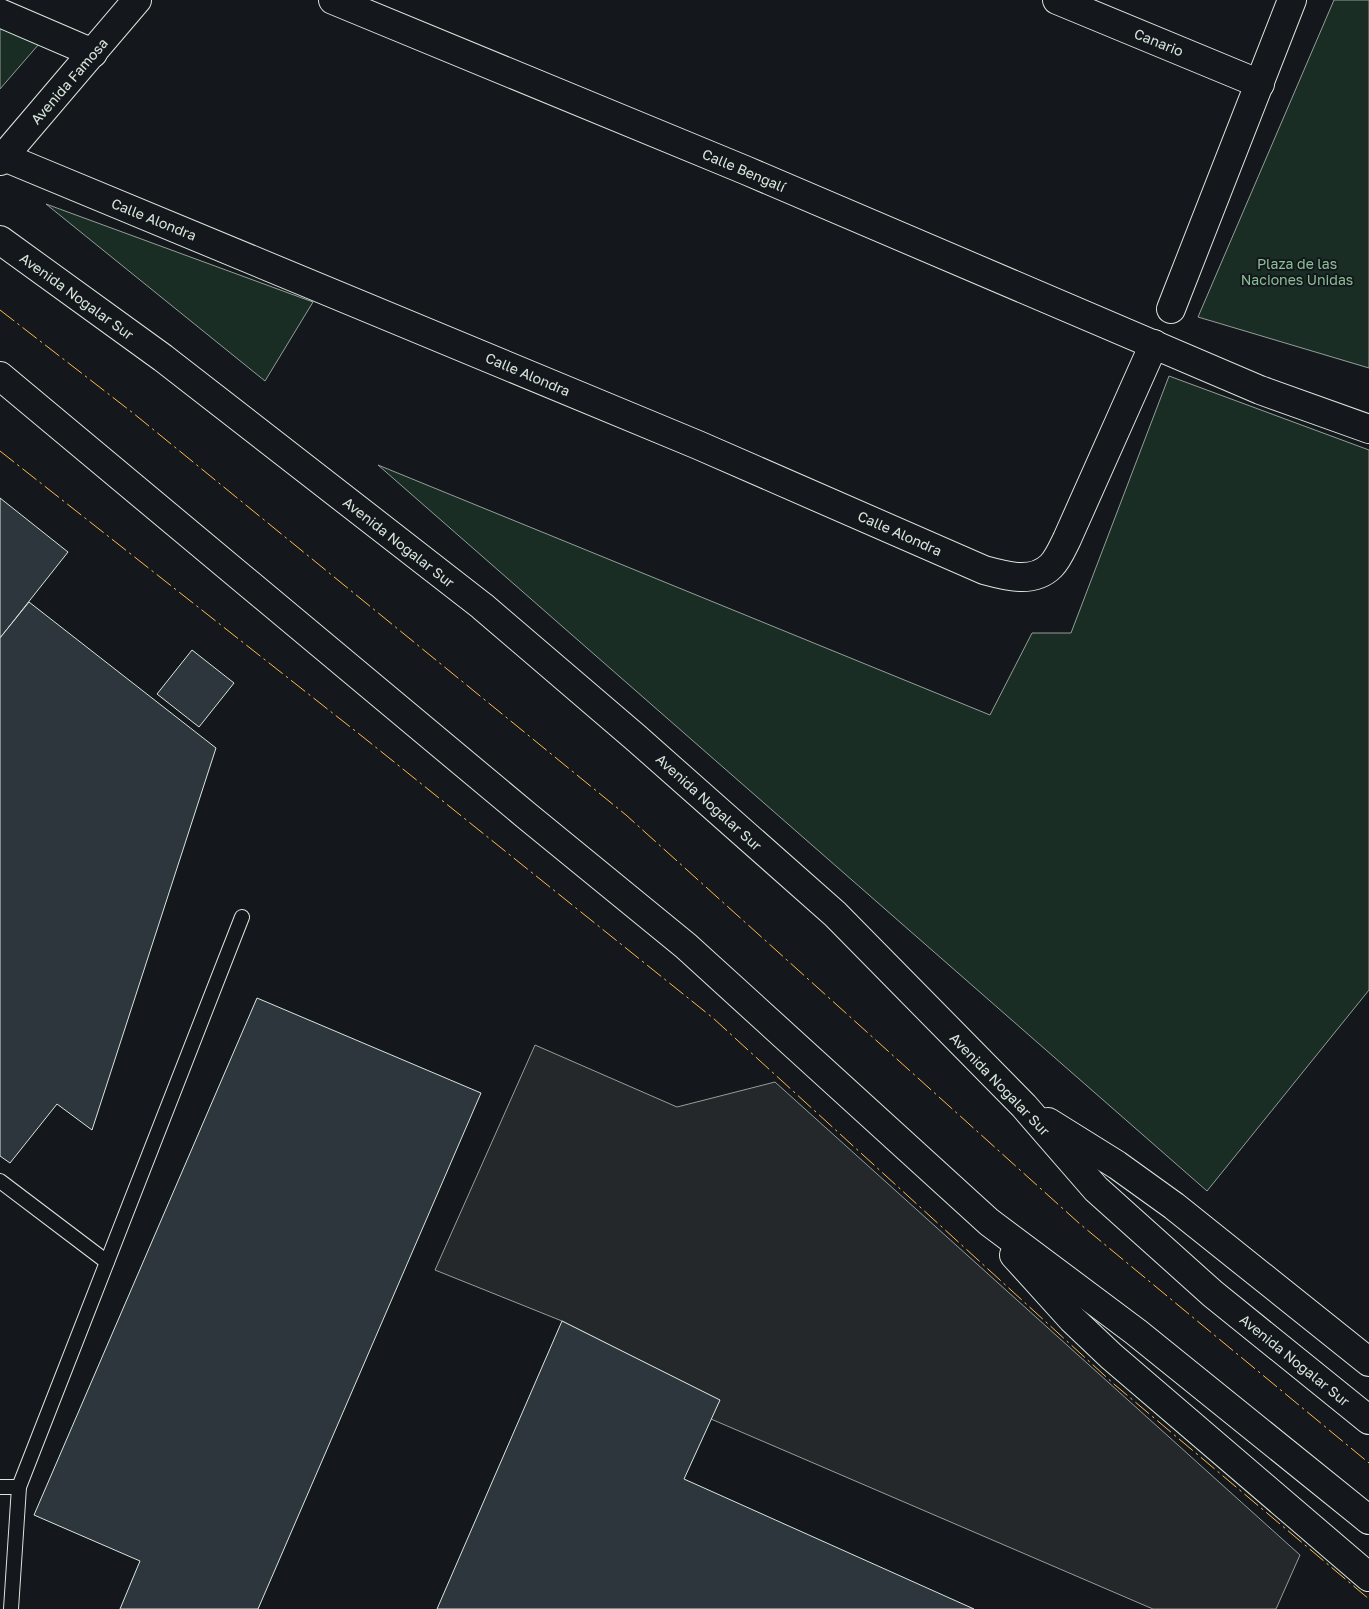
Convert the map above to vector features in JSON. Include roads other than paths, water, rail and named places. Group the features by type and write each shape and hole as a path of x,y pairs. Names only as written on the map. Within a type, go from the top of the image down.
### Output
{"main road":[{"name":"Avenida Famosa","path":"2,159 137,0"},
{"name":"Calle Bengalí","path":"333,0 745,170 1260,390 1369,429"},
{"name":"Canario","path":"1057,0 1260,84"},
{"path":"1171,309 1292,0"},
{"path":"0,13 93,53"},
{"name":"Calle Alondra","path":"2,159 688,441 984,570 1011,577 1033,576 1052,566 1067,539 1154,344"},
{"name":"Avenida Nogalar Sur","path":"0,240 163,358 482,606 635,737 835,914 1024,1106 1096,1189 1213,1294 1359,1412"},
{"path":"0,376 527,816 686,946 989,1222 1136,1332 1369,1520"},
{"path":"1024,1106 1116,1164 1174,1206 1369,1362"},
{"path":"989,1222 1028,1273 1111,1356 1369,1577"}],"lane":[{"path":"11,1609 19,1487 242,917"},
{"path":"0,1181 107,1262"},
{"path":"0,1486 19,1487"}],"park label":[{"name":"Plaza de las Naciones Unidas","path":"1297,272"}]}
